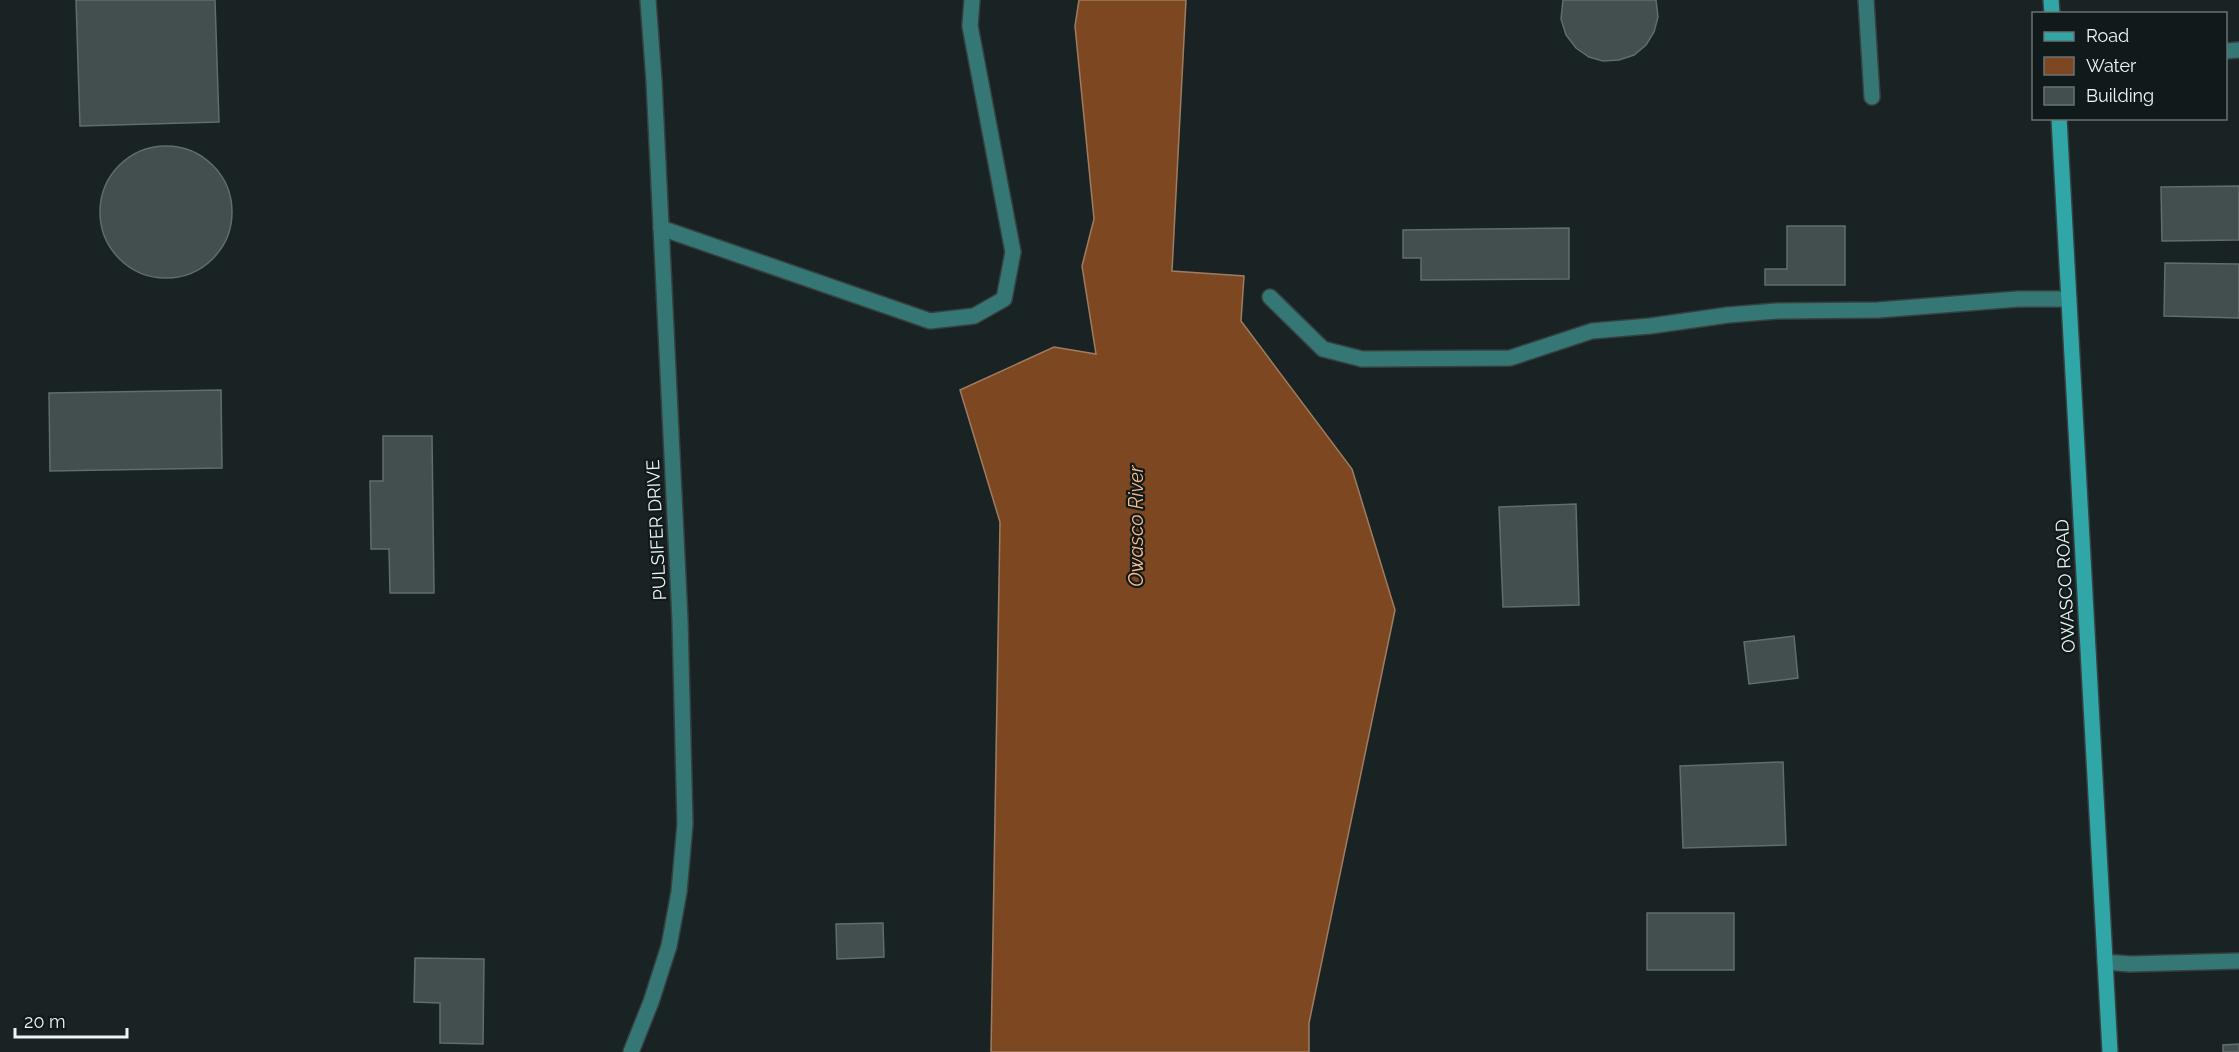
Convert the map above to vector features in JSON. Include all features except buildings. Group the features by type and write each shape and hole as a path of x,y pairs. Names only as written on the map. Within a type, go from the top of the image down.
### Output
{"main road":[{"name":"OWASCO ROAD","path":"2059,120 2110,1052"}],"street":[{"name":"PULSIFER DRIVE","path":"632,1052 669,946 679,892 685,824 680,620 648,0"},
{"path":"661,228 930,321 974,315 1004,299 1013,252 970,26 972,0"},
{"path":"1866,0 1872,97"},
{"path":"1270,297 1323,349 1362,359 1510,358 1592,331 1650,326 1728,315 1777,311 1878,310 2018,299 2069,299"},
{"path":"2105,962 2130,964 2239,961"}],"water":[{"name":"Owasco River","path":"1079,0 1186,0 1172,271 1244,276 1241,321 1352,469 1395,610 1309,1023 1309,1052 991,1052 1000,522 960,390 1054,347 1096,354 1082,266 1094,219 1075,26"}]}
